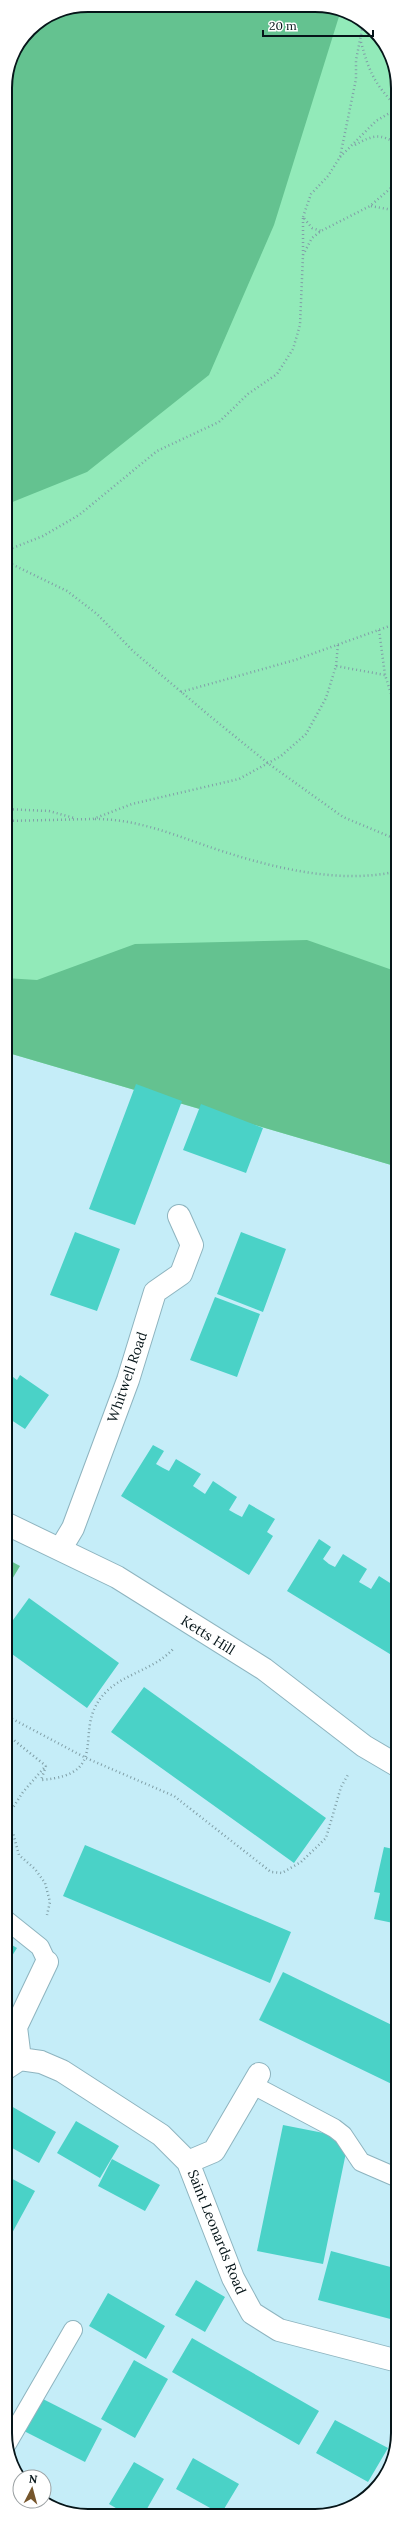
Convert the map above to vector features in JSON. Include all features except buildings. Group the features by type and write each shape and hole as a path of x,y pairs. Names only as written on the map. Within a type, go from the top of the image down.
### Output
{"street":[{"name":"Whitwell Road","path":"61,1548 73,1528 128,1380 155,1292 180,1274 192,1245 179,1216"},
{"name":"Ketts Hill","path":"12,1526 61,1548 117,1577 264,1669 364,1746 391,1762"},
{"name":"Saint Leonards Road","path":"47,1962 16,2027 13,2064 41,2062 62,2071 161,2135 188,2162 234,2278 252,2313 279,2330 391,2359"},
{"name":"Saint Leonards Road","path":"188,2162 214,2151 256,2080"}],"lane":[{"path":"12,1924 40,1946 47,1962"},
{"path":"256,2080 343,2135 361,2162 391,2175"},
{"path":"12,2435 72,2330"}],"path":[{"path":"340,157 356,79 356,60 363,30"},
{"path":"360,40 367,65 379,89 391,101"},
{"path":"12,548 43,536 79,516 157,451 219,422 248,394 277,374 293,349 300,325 303,217 311,194 328,176 340,157 376,121 391,112"},
{"path":"352,146 371,137 385,136 391,140"},
{"path":"302,255 312,238 321,231 370,206 391,188"},
{"path":"370,206 391,210"},
{"path":"303,217 312,228 321,231"},
{"path":"12,564 67,592 97,614 134,652 269,764 343,817 391,837"},
{"path":"181,692 295,660 391,626"},
{"path":"379,630 385,675 391,693"},
{"path":"12,821 93,819 132,804 239,779 269,764 306,734 326,698 336,666 338,644"},
{"path":"336,666 385,675"},
{"path":"12,809 49,811 73,818 123,820 174,832 233,855 315,872 351,876 381,875 391,873"},
{"path":"46,1766 41,1780 71,1774 81,1768 86,1758 90,1718 106,1692 123,1679 165,1659"},
{"path":"12,1718 86,1758 174,1796 271,1872 282,1873 301,1862 326,1838 341,1787"},
{"path":"12,1739 46,1766"},
{"path":"12,1810 23,1792 46,1766"},
{"path":"12,1832 19,1856 35,1869 45,1883 50,1902 48,1912"}],"green space":[{"path":"315,12 339,16 274,225 209,375 87,472 12,502 12,88 13,73 22,50 34,34 50,22 73,13"},
{"path":"73,13 325,13 349,20 369,34 381,50 390,73 391,1165 12,1054 12,88 13,73 16,63 22,50 34,34 50,22"},
{"path":"307,940 391,970 391,1165 12,1054 12,978 37,980 135,944"},
{"path":"12,1562 20,1566 12,1579"}]}
